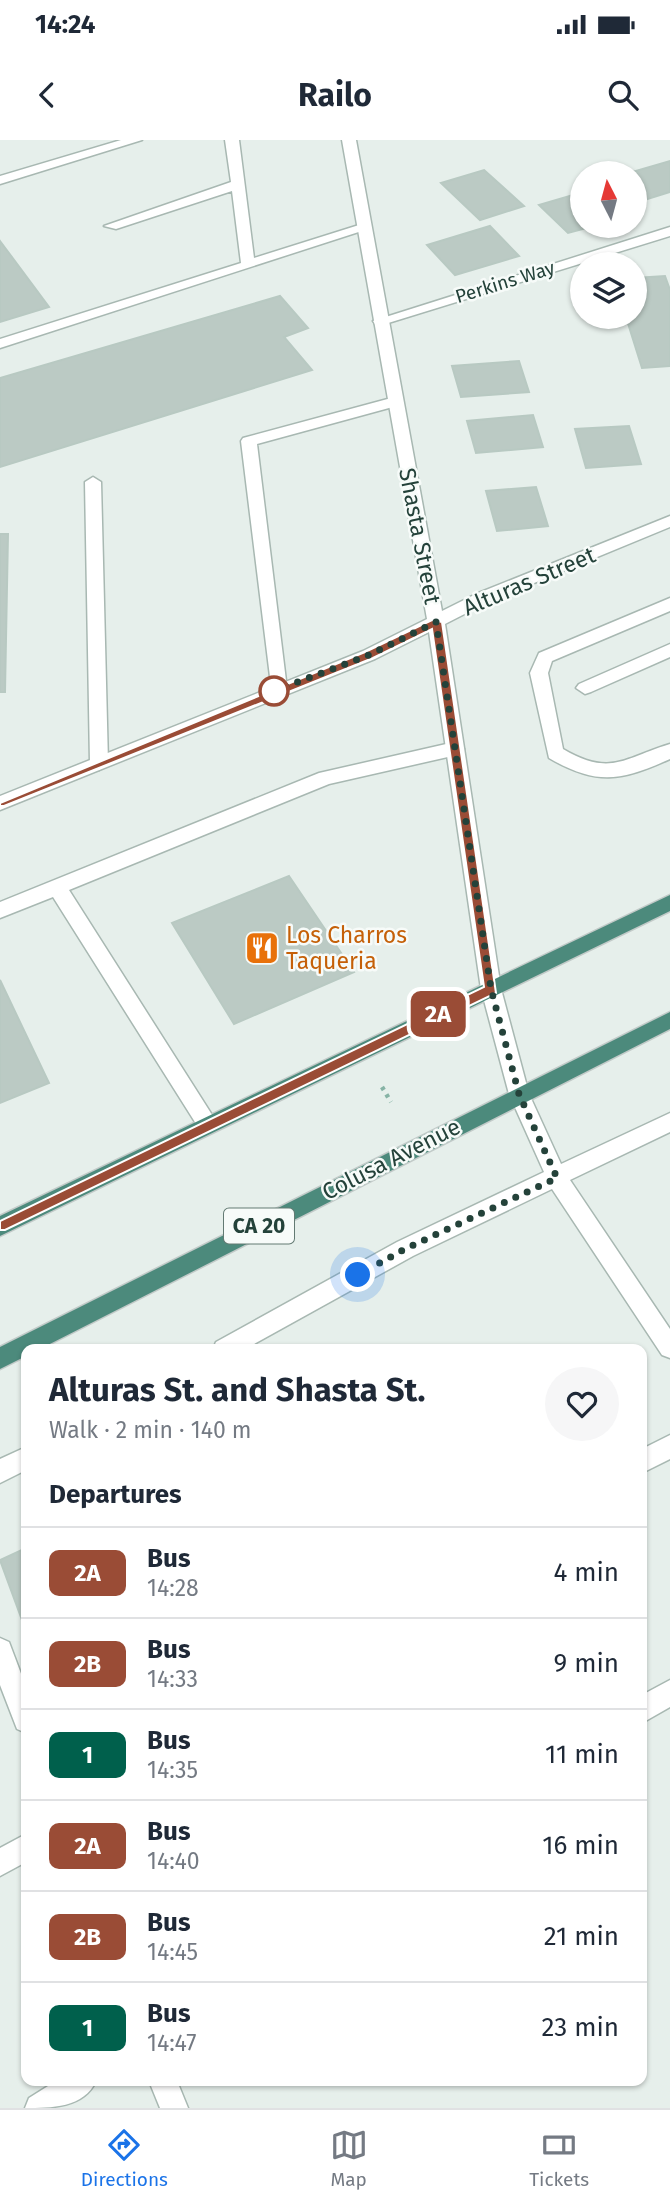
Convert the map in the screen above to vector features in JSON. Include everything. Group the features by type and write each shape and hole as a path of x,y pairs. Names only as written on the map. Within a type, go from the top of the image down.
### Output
{"highway":[{"path":"0,1226 670,902"},
{"name":"Colusa Avenue","path":"28,1344 519,1094 669,1021"},
{"name":"Colusa Avenue","path":"0,1358 21,1347"}],"street":[{"path":"0,180 135,140"},
{"path":"232,140 248,265"},
{"name":"Shasta Street","path":"349,140 436,622 491,989 519,1094 557,1178 670,1348"},
{"path":"111,226 238,184"},
{"path":"0,344 364,228"},
{"name":"Perkins Way","path":"380,321 670,231"},
{"path":"278,690 249,441 395,402"},
{"path":"93,482 99,763"},
{"name":"Alturas Street","path":"0,803 369,655 482,598 670,521"},
{"path":"670,604 545,657 539,673 555,753 582,770 611,773 632,768 670,751"},
{"path":"586,688 670,650"},
{"path":"0,910 326,778 456,749"},
{"path":"57,887 207,1124"},
{"path":"239,1344 405,1249 670,1122"},
{"path":"647,1459 670,1446"},
{"path":"0,1472 21,1461"},
{"path":"0,1651 21,1707"},
{"path":"647,1707 670,1693"},
{"path":"0,1863 21,1850"},
{"path":"39,2108 74,2086"},
{"path":"165,2086 174,2108"}],"path":[{"path":"382,1086 391,1102"}],"building":[{"path":"670,161 670,192 648,199 648,167"},
{"path":"484,170 524,206 480,220 441,183"},
{"path":"570,196 570,232 568,233 539,205"},
{"path":"490,226 519,256 455,275 427,245"},
{"path":"0,241 49,307 0,322"},
{"path":"665,276 670,290 670,366 642,368 630,329 647,329 647,277"},
{"path":"280,296 308,328 284,337 312,370 0,467 0,378"},
{"path":"519,361 529,392 461,397 452,366"},
{"path":"533,415 543,447 476,453 467,421"},
{"path":"629,426 641,464 586,468 575,429"},
{"path":"536,487 548,526 497,531 486,491"},
{"path":"0,534 8,534 5,692 0,692"},
{"name":"Los Charros Taqueria","path":"289,876 354,972 234,1024 172,923"},
{"path":"0,980 49,1083 0,1103"},
{"path":"21,1550 21,1617 0,1560"}],"bus line":[{"name":"2A","path":"0,803 369,655 436,622 491,989 0,1226"}],"place":[{"name":"Los Charros Taqueria","path":"262,948"}],"route":[{"path":"274,691 369,655 436,622 491,989 519,1094 557,1178 405,1249 358,1275"}]}
